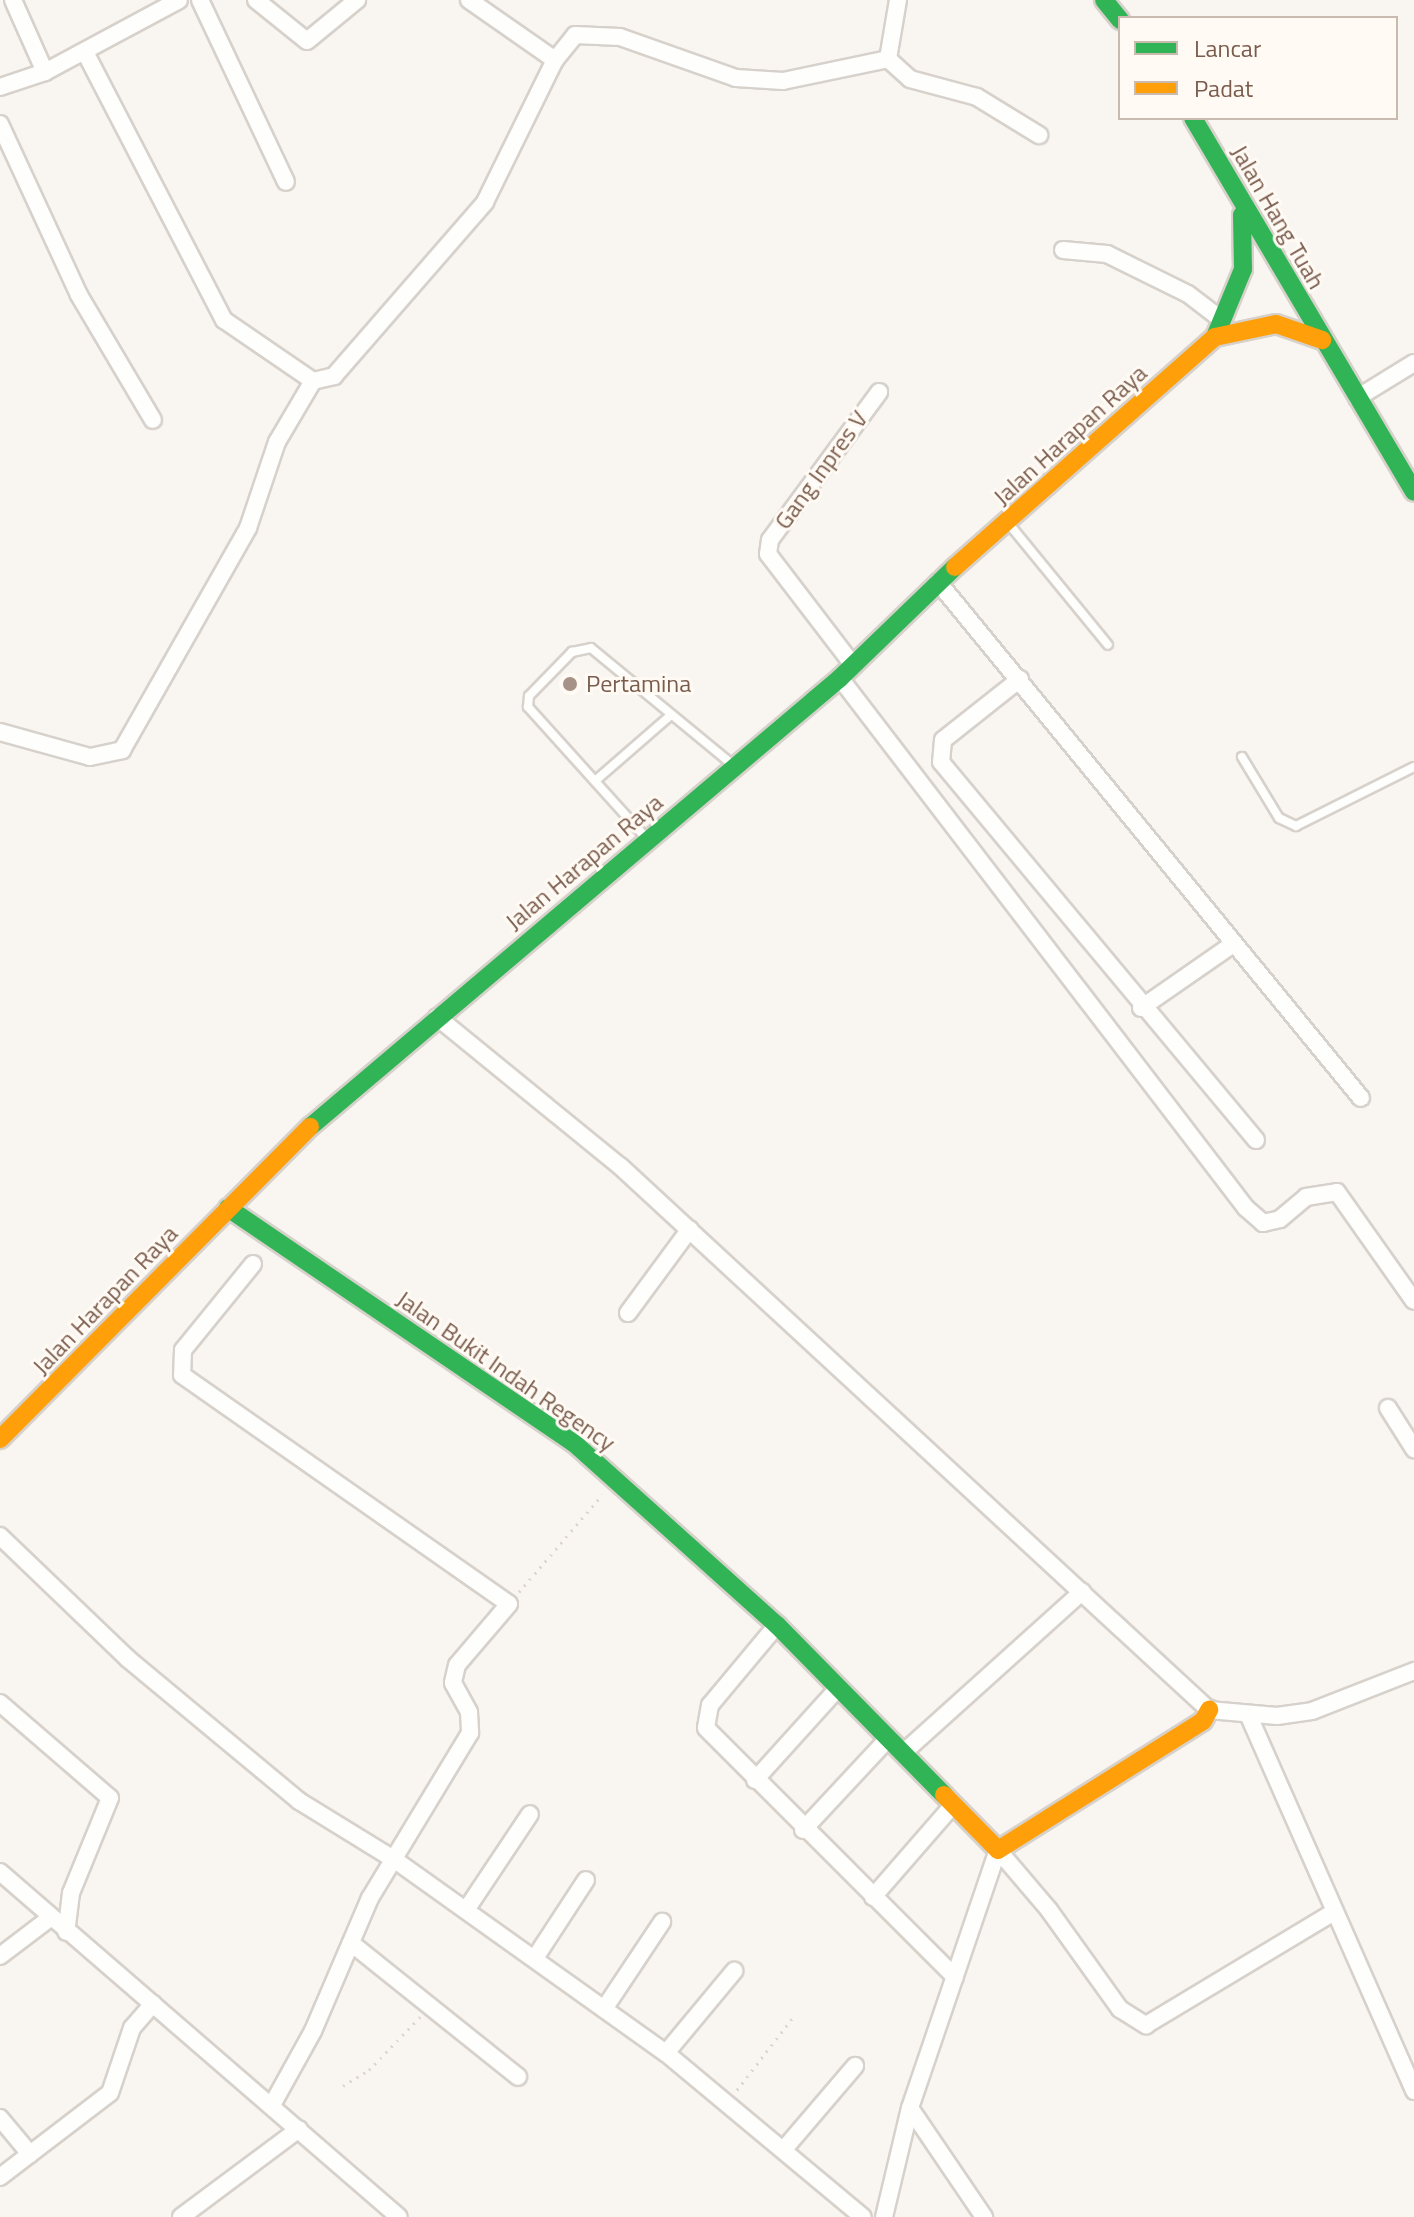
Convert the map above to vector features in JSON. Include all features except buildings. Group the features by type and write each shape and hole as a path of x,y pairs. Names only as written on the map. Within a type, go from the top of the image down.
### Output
{"main road":[{"path":"1104,0 1118,18"},
{"name":"Jalan Hang Tuah","path":"1194,120 1242,208 1414,492"},
{"path":"1242,208 1243,269 1219,328 1276,324 1322,340"},
{"name":"Jalan Harapan Raya","path":"0,1439 228,1208 269,1162 846,672 938,582 1009,523 1219,328"},
{"name":"Jalan Bukit Indah Regency","path":"228,1208 574,1443 777,1625 998,1850"},
{"path":"998,1850 1203,1721 1209,1710"}],"street":[{"path":"13,0 45,72"},
{"path":"0,87 45,72 179,0"},
{"path":"200,0 286,182"},
{"path":"256,0 307,41 357,0"},
{"path":"469,0 555,60"},
{"path":"888,59 898,0"},
{"path":"0,732 90,757 122,750 248,528 277,442 313,381 334,376 485,202 555,60 575,35 595,34 761,82 888,59"},
{"path":"85,52 224,320 313,381"},
{"path":"888,59 910,79 977,97 1039,135"},
{"path":"0,124 79,295 153,420"},
{"path":"1063,250 1107,254 1188,294 1219,328"},
{"path":"1357,398 1414,363"},
{"name":"Gang Inpres V","path":"879,392 770,540 768,554 846,672 1246,1208 1263,1223 1280,1219 1306,1197 1330,1189 1346,1197 1414,1301"},
{"path":"938,582 1361,1098"},
{"path":"1020,679 943,740 941,762 1141,1008 1256,1140"},
{"path":"1141,1008 1233,944"},
{"path":"437,1017 690,1229 1209,1710 1248,1714 1312,1711 1414,1671"},
{"path":"628,1313 690,1229"},
{"path":"253,1264 183,1350 182,1375 509,1604 453,1673 470,1733 395,1860 272,2105"},
{"path":"1388,1408 1414,1449"},
{"path":"0,1536 127,1658 269,1777 395,1860 666,2053 785,2148 863,2217"},
{"path":"903,1753 1082,1592"},
{"path":"777,1625 704,1720 803,1830 955,1977"},
{"path":"755,1780 838,1688"},
{"path":"0,1703 110,1798 71,1893 66,1932"},
{"path":"1248,1714 1414,2091"},
{"path":"803,1830 888,1739"},
{"path":"873,1897 953,1805"},
{"path":"466,1910 530,1814"},
{"path":"998,1850 1049,1910 1120,2009 1146,2025 1334,1912"},
{"path":"886,2216 910,2108 998,1850"},
{"path":"0,1872 399,2217"},
{"path":"535,1958 586,1880"},
{"path":"0,1956 50,1918"},
{"path":"604,2009 662,1922"},
{"path":"351,1943 428,2008 518,2077"},
{"path":"666,2053 734,1971"},
{"path":"0,2177 110,2093 132,2028 153,2004"},
{"path":"785,2148 855,2066"},
{"path":"910,2108 984,2217"},
{"path":"0,2118 30,2154"},
{"path":"181,2217 299,2129"}],"lane":[{"path":"1009,523 1108,645"},
{"path":"648,840 527,701 572,652 591,648 735,767"},
{"path":"595,781 671,715"},
{"path":"1242,757 1279,818 1296,826 1414,767"}],"path":[{"path":"509,1604 615,1480"},
{"path":"343,2086 369,2070 428,2008"},
{"path":"728,2102 794,2016"}],"traffic: fast":[{"path":"1104,0 1118,18"},
{"path":"1194,120 1414,492"},
{"path":"1215,337 1243,269 1242,215"},
{"path":"310,1127 840,678 955,567"},
{"path":"228,1208 574,1443 777,1625 944,1795"}],"traffic: slow":[{"path":"955,567 1215,337 1276,324 1322,340"},
{"path":"0,1439 310,1127"},
{"path":"944,1795 998,1850 1203,1721 1209,1710"}],"place":[{"name":"Pertamina","path":"570,684"}]}
